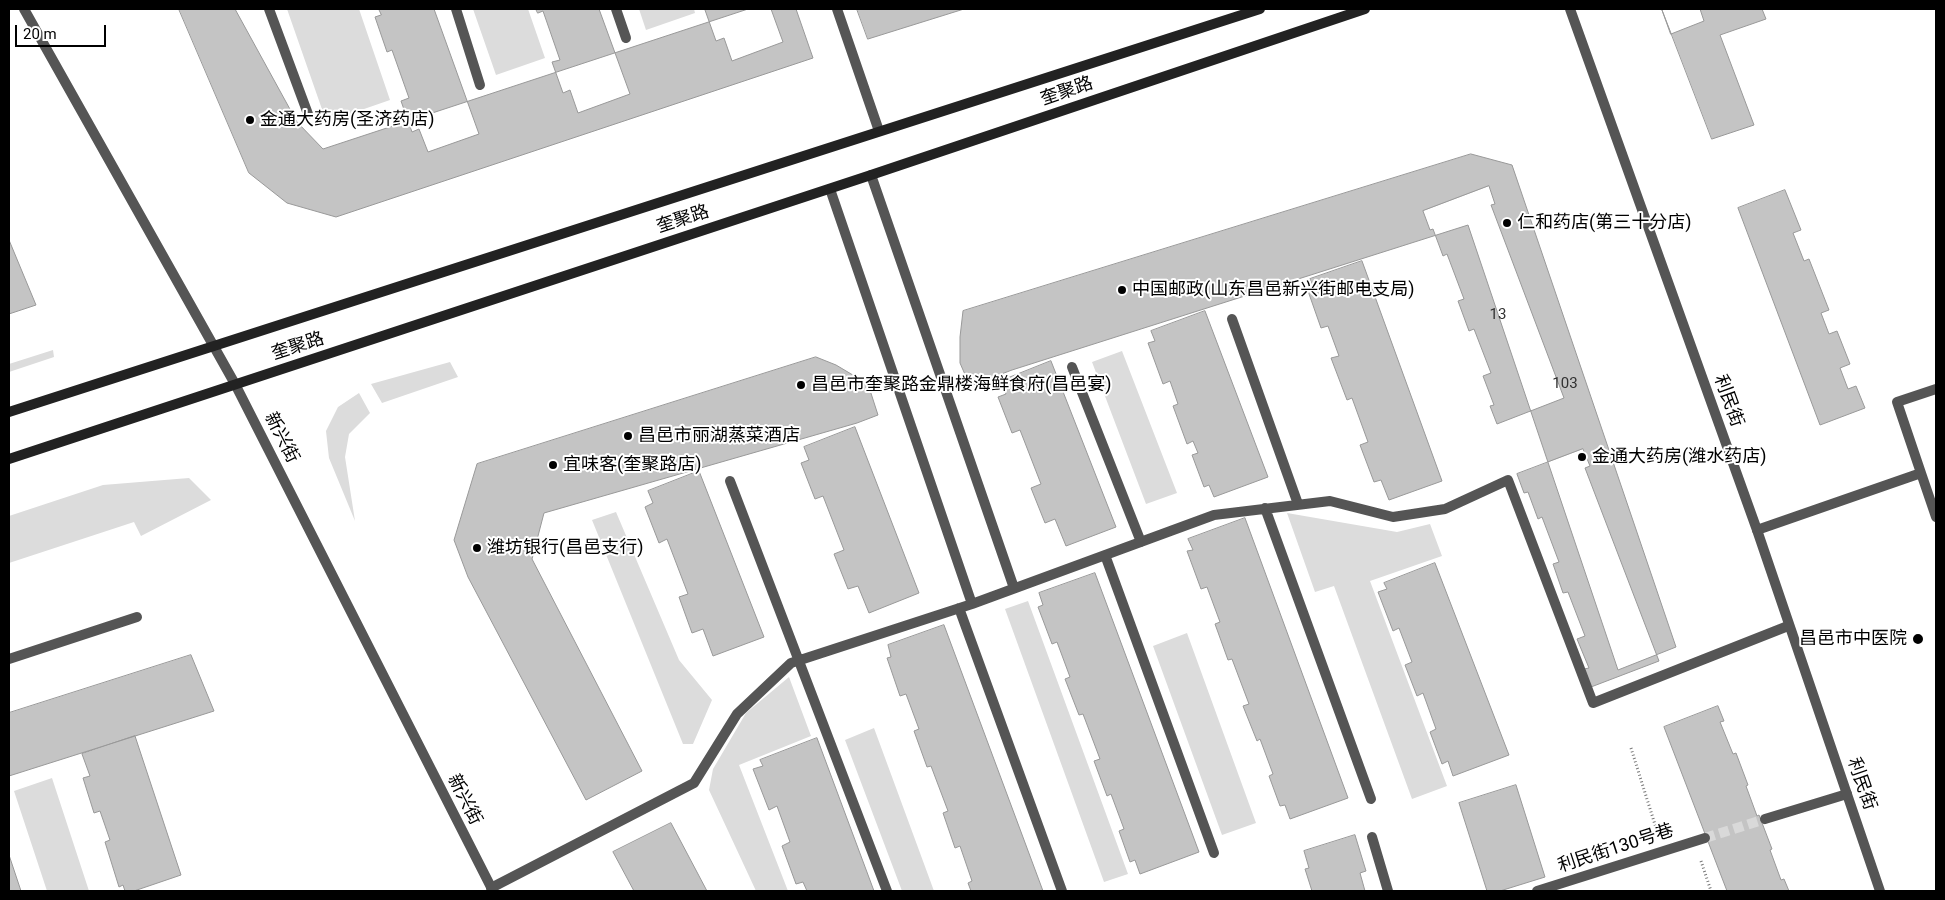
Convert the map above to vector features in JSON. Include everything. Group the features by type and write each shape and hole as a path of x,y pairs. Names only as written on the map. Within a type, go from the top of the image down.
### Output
{"main road":[{"name":"奎聚路","path":"9,412 1260,9"},
{"name":"奎聚路","path":"9,458 830,189 1365,9"}],"street":[{"name":"新兴街","path":"24,9 235,384 492,890"},
{"path":"269,9 308,114"},
{"path":"456,9 480,84"},
{"path":"616,9 626,38"},
{"path":"837,9 879,132"},
{"name":"利民街","path":"1570,9 1757,530 1788,626 1880,891"},
{"path":"871,175 1014,588"},
{"path":"830,189 972,604"},
{"path":"1232,319 1298,504"},
{"path":"1072,367 1140,542"},
{"path":"1936,388 1897,402 1936,517"},
{"path":"1757,530 1920,473"},
{"path":"492,890 694,783 737,714 791,662 972,604 1214,515 1330,501 1393,517 1446,509 1508,480 1593,703 1788,626"},
{"path":"730,481 887,891"},
{"path":"1265,508 1371,799"},
{"path":"1105,555 1214,853"},
{"path":"959,608 1062,891"},
{"path":"9,659 137,617"},
{"path":"1765,819 1847,794"},
{"path":"1372,837 1388,891"},
{"name":"利民街130号巷","path":"1537,891 1705,838"}],"path":[{"path":"1631,748 1663,851"},
{"path":"1695,841 1711,891"}],"shaded area":[{"path":"287,9 359,9 390,100 341,117 324,115"},
{"path":"473,9 528,9 545,58 496,75"},
{"path":"639,9 694,9 695,13 646,30"},
{"path":"53,350 54,357 9,372 9,364"},
{"path":"1122,351 1177,493 1146,504 1092,362"},
{"path":"450,362 458,377 382,403 371,384"},
{"path":"359,393 370,413 349,434 345,457 355,521 329,458 326,431 338,407"},
{"path":"189,478 211,500 141,536 134,522 9,563 9,516 103,485"},
{"path":"616,512 679,660 712,700 693,744 683,744 592,520"},
{"path":"1287,513 1397,532 1430,524 1442,556 1370,581 1447,786 1412,799 1334,586 1315,592"},
{"path":"1028,601 1128,874 1104,882 1005,609"},
{"path":"1187,633 1256,823 1222,835 1153,646"},
{"path":"789,677 811,736 739,765 788,891 756,891 709,790 713,769 746,713"},
{"path":"874,728 934,891 902,891 845,740"},
{"path":"52,778 89,891 47,891 14,791"}],"building":[{"path":"179,9 235,9 297,122 323,149 748,9 796,9 813,58 336,217 287,203 249,173"},
{"path":"379,9 434,9 479,134 428,152 419,129 412,132 401,101 409,98 392,50 387,52 375,17 381,15"},
{"path":"536,9 599,9 630,94 578,113 570,90 563,93 552,62 560,60 543,11 538,13"},
{"path":"771,9 783,42 732,61 724,38 716,41 705,10"},
{"path":"857,9 964,9 868,39"},
{"path":"1662,9 1762,9 1766,19 1720,35 1754,125 1712,139"},
{"path":"1662,9 1700,9 1704,21 1671,34"},
{"path":"1471,154 1512,165 1676,647 1618,670 1468,225 1012,370 970,386 960,363 963,311"},
{"path":"1489,186 1495,204 1491,205 1564,398 1497,424 1490,406 1494,405 1483,376 1491,373 1474,329 1469,331 1458,301 1464,299 1447,254 1443,256 1433,229 1430,230 1423,211"},
{"path":"1785,190 1801,230 1793,233 1804,261 1809,259 1829,310 1821,313 1829,334 1837,331 1850,364 1840,368 1848,389 1856,386 1865,408 1820,425 1738,208"},
{"path":"9,240 36,305 9,314"},
{"path":"1362,261 1442,481 1389,500 1381,480 1374,482 1360,445 1368,442 1352,398 1347,400 1331,358 1339,356 1328,326 1321,328 1308,291 1314,289 1310,279"},
{"path":"1205,311 1268,477 1214,497 1209,485 1204,487 1192,455 1198,453 1193,441 1187,444 1173,406 1178,404 1170,381 1163,384 1148,343 1155,341 1151,331"},
{"path":"816,357 836,365 868,384 878,415 857,423 544,513 532,559 642,771 586,800 468,577 454,540 477,464"},
{"path":"1051,361 1116,527 1066,546 1055,519 1045,523 1031,488 1041,484 1020,430 1012,433 998,397 1006,394 1001,381"},
{"path":"855,427 919,593 869,613 858,586 848,589 834,554 844,550 823,496 815,499 801,463 809,460 804,447"},
{"path":"1583,449 1590,466 1585,468 1659,661 1591,687 1584,669 1589,668 1577,639 1585,636 1568,592 1563,593 1553,564 1559,562 1542,517 1538,519 1528,492 1524,493 1517,474"},
{"path":"699,471 764,637 713,656 703,629 692,633 679,597 688,594 667,539 659,543 645,507 653,503 648,491"},
{"path":"1245,518 1348,798 1290,819 1285,805 1280,806 1269,776 1273,774 1260,739 1257,741 1243,706 1249,704 1232,659 1228,660 1215,624 1220,622 1207,587 1201,589 1187,551 1193,550 1188,539"},
{"path":"1435,563 1509,755 1453,776 1448,761 1442,764 1430,732 1436,729 1423,693 1417,696 1405,665 1412,662 1399,628 1393,631 1378,592 1387,589 1384,583"},
{"path":"1095,573 1199,852 1140,874 1135,860 1130,862 1119,831 1124,829 1111,794 1107,796 1094,761 1100,759 1083,714 1079,715 1065,679 1070,677 1057,642 1052,644 1038,607 1043,605 1039,593"},
{"path":"944,625 1043,891 971,891 968,883 972,881 960,846 955,848 943,813 948,811 931,766 927,767 914,731 919,729 906,694 900,696 887,658 891,657 888,645"},
{"path":"191,655 214,711 9,776 9,713"},
{"path":"1718,706 1724,721 1720,722 1733,754 1736,753 1757,816 1759,815 1772,849 1770,850 1781,880 1784,879 1789,891 1727,891 1664,727"},
{"path":"135,736 181,875 134,891 125,891 123,885 119,887 105,842 110,840 100,811 94,813 83,778 90,776 82,754"},
{"path":"817,738 874,891 807,891 803,882 796,884 782,846 790,842 777,806 769,810 753,769 763,766 760,760"},
{"path":"1516,785 1545,877 1500,891 1487,891 1459,803"},
{"path":"671,823 707,891 634,891 613,852"},
{"path":"1355,835 1366,871 1360,873 1365,891 1312,891 1305,869 1309,868 1304,851"},
{"path":"9,855 21,891 9,891"}],"tunnel":[{"path":"1705,838 1765,819"}],"place":[{"name":"金通大药房(圣济药店)","path":"250,120"},
{"name":"仁和药店(第三十分店)","path":"1507,223"},
{"name":"中国邮政(山东昌邑新兴街邮电支局)","path":"1122,290"},
{"name":"昌邑市奎聚路金鼎楼海鲜食府(昌邑宴)","path":"801,385"},
{"name":"昌邑市丽湖蒸菜酒店","path":"628,436"},
{"name":"金通大药房(潍水药店)","path":"1582,457"},
{"name":"宜味客(奎聚路店)","path":"553,465"},
{"name":"潍坊银行(昌邑支行)","path":"477,548"},
{"name":"昌邑市中医院","path":"1918,639"}]}
